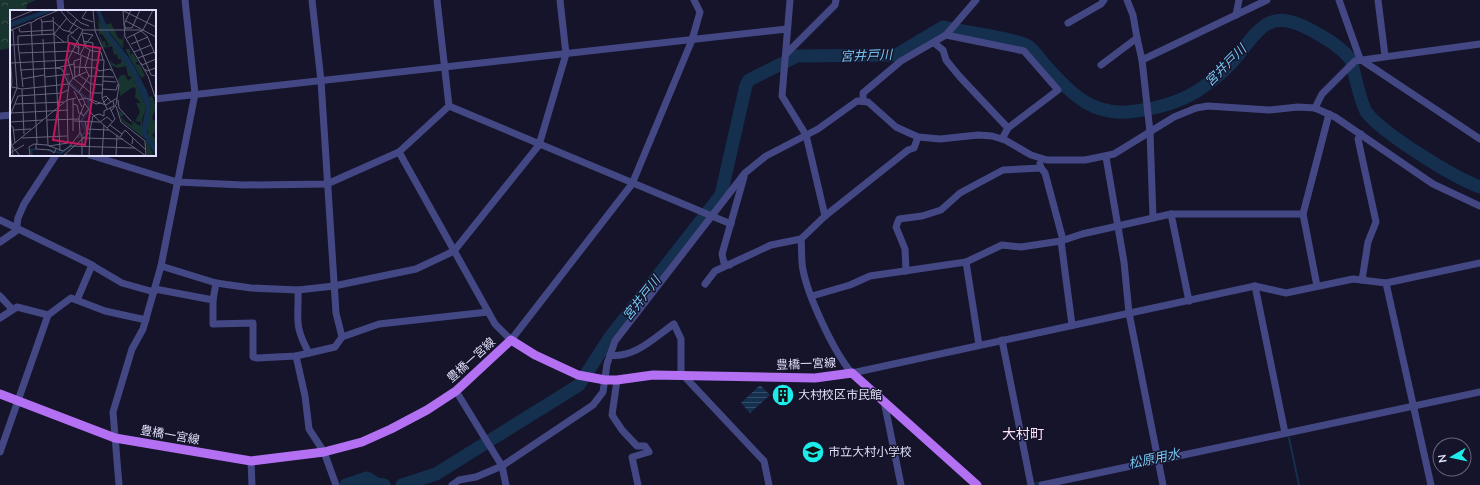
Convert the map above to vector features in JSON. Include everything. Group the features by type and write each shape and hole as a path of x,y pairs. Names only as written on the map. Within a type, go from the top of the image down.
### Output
{"main road":[{"name":"豊橋一宮線","path":"0,394 115,438 251,461 324,452 362,442 391,429 427,410 456,391 511,340 535,355 578,375 604,380 617,380 653,375 815,378 852,373 884,400 976,485"}],"street":[{"path":"60,0 61,10"},
{"path":"119,485 113,412 132,349 143,329 146,320 161,266 195,94 185,0"},
{"path":"312,0 321,81 336,313 342,337"},
{"path":"437,0 449,106"},
{"path":"161,266 216,283 251,288 298,290 334,286 416,269 454,251 539,145 566,54 560,0"},
{"path":"399,152 495,324 511,340 632,184 692,40 700,12 694,0"},
{"path":"790,0 782,96 806,135 825,216"},
{"path":"786,56 835,5 836,0"},
{"path":"1068,23 1101,4 1104,0"},
{"path":"1127,0 1133,15 1136,38 1142,60 1150,132 1153,218"},
{"path":"1236,15 1239,0"},
{"path":"1142,60 1267,0"},
{"path":"1339,0 1358,60 1480,140"},
{"path":"1378,0 1385,56"},
{"path":"863,100 863,93 900,61 934,43 946,34 972,1"},
{"path":"156,99 787,29"},
{"path":"946,34 1024,51 1058,90 1008,128 1002,139"},
{"path":"1101,65 1136,38"},
{"path":"934,43 943,50 946,60 960,77 1008,128"},
{"path":"1315,108 1322,94 1358,60 1480,44"},
{"path":"452,485 459,480 476,477 502,466 593,404 603,392 604,380 610,355 622,332 707,215 745,173 766,156 828,123 853,104 863,100 868,102 896,127 918,137 940,139 978,135 1002,139 1047,160 1085,160 1106,157 1114,154 1186,111 1208,106 1253,110 1298,107 1315,108 1329,114 1361,134 1433,184 1480,206"},
{"path":"449,106 632,184 731,224"},
{"path":"93,156 177,182 244,185 327,184 399,152 449,106"},
{"path":"1317,286 1302,214 1329,114"},
{"path":"0,116 10,115"},
{"path":"1361,134 1358,139 1376,222 1368,242 1362,280"},
{"path":"705,284 715,271 771,245 801,239 825,216 908,150 914,148 918,137"},
{"path":"0,242 16,231 18,218 24,204 55,156"},
{"path":"1039,157 1041,168 1045,173 1062,241 1072,325"},
{"path":"1106,157 1124,262 1129,314 1163,485"},
{"path":"906,270 905,249 896,227 899,219 922,216 941,210 960,193 1003,170 1041,168"},
{"path":"730,265 724,263 722,259 745,173"},
{"path":"812,296 850,285 870,276 966,262 1002,245 1021,247 1062,241 1082,234 1171,214 1302,214"},
{"path":"1171,214 1189,301"},
{"path":"0,220 92,265 122,283 213,300"},
{"path":"801,239 803,268 812,296 842,361 852,373 1255,286 1286,293 1353,279 1386,283 1480,263"},
{"path":"966,262 978,345"},
{"path":"77,300 92,265"},
{"path":"216,283 213,300 213,324 253,323 253,357 296,356 335,347 342,337 379,324 488,312"},
{"path":"1386,283 1415,406 1431,485"},
{"path":"1255,286 1285,434"},
{"path":"298,290 296,315 299,332 309,353"},
{"path":"0,296 12,309"},
{"path":"0,452 48,315 71,298 105,311 146,320"},
{"path":"0,318 17,307 48,315"},
{"path":"610,355 620,356 634,352 674,324 681,339 683,376 764,461 769,485"},
{"path":"1002,340 1031,484"},
{"path":"296,356 305,396 309,430 324,452 336,485"},
{"path":"617,380 612,415 622,430 637,446 645,446 649,452 632,457 638,485"},
{"path":"456,391 502,466 506,485"},
{"path":"1042,485 1157,458 1285,434 1480,392"},
{"path":"884,400 901,485"},
{"path":"251,461 252,485"}],"green space":[{"path":"0,0 36,0 27,4 25,10 10,10 10,48 0,50"}],"water":[{"path":"760,385 770,395 750,413 741,403"}],"waterway":[{"name":"宮井戸川","path":"402,485 436,474 579,385 610,337 721,195 746,85 749,80 797,56 896,55 943,27 1022,43 1028,46 1064,85 1084,101 1107,111 1136,111 1171,103 1196,92 1222,72 1262,27 1278,20 1288,21 1299,24 1313,31 1334,44 1347,55 1351,60 1360,96 1365,109 1376,122 1388,132 1437,165 1480,187"},
{"path":"1289,438 1299,485"},
{"name":"宮井戸川","path":"346,485 367,478 376,484 384,485"},
{"name":"松原用水","path":"1033,484 1042,482"}],"place":[{"name":"大村校区市民館","path":"783,395"},
{"name":"市立大村小学校","path":"813,452"}],"district":[{"name":"大村町","path":"1023,434"}]}
